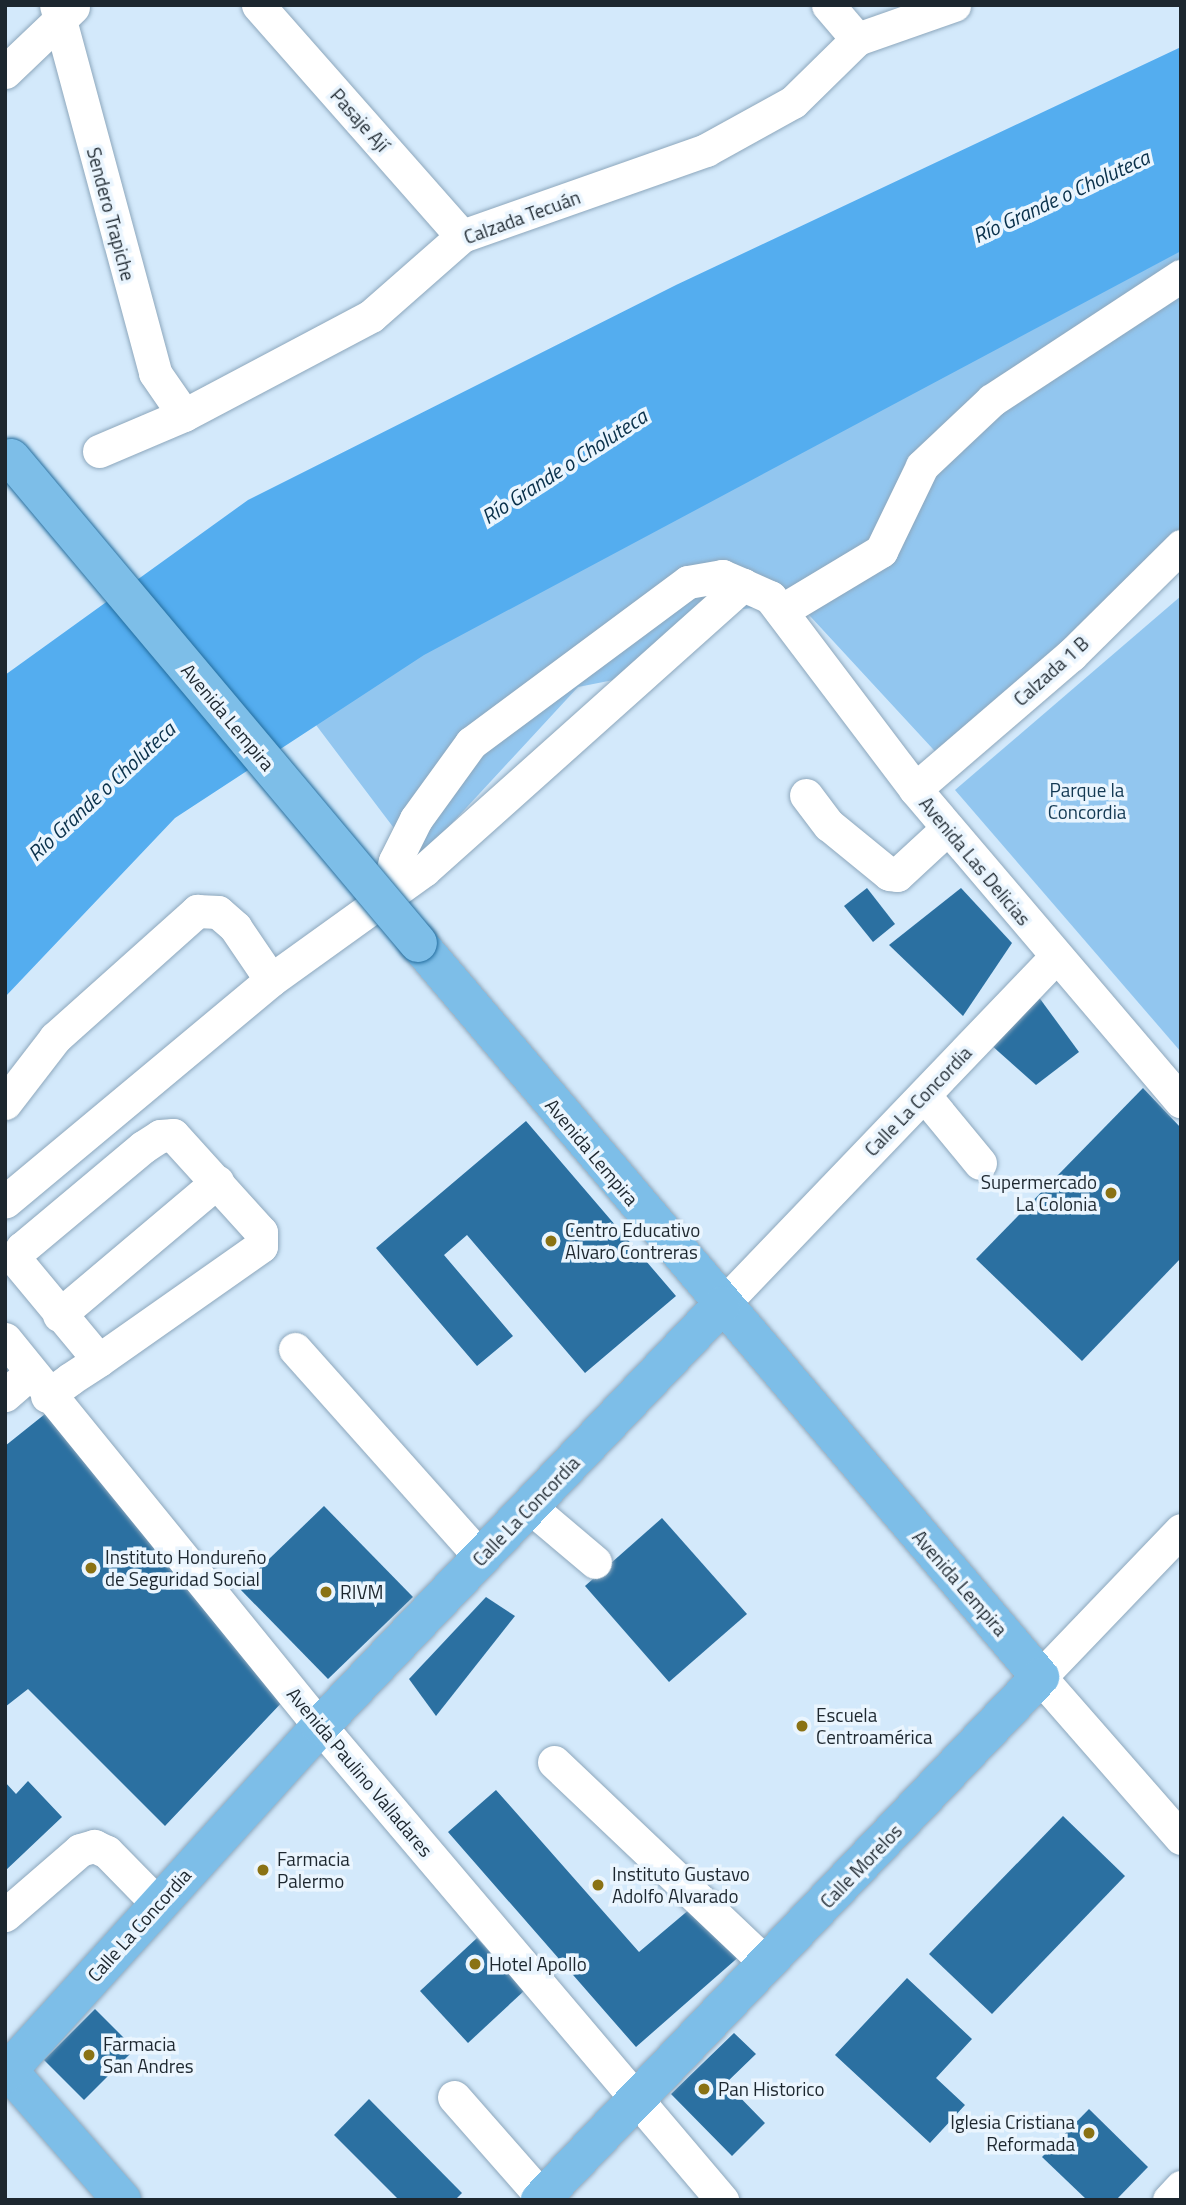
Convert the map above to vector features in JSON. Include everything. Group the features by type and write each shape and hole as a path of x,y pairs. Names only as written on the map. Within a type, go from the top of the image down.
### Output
{"main road":[{"name":"Avenida Lempira","path":"8,454 721,1306 1040,1677"},
{"name":"Calle La Concordia","path":"6,2070 320,1726 721,1306"},
{"name":"Calle Morelos","path":"541,2198 1040,1677"},
{"path":"6,2070 122,2200"}],"street":[{"name":"Pasaje Ají","path":"258,5 462,236"},
{"path":"828,5 858,39"},
{"name":"Calzada Tecuán","path":"99,451 184,415 371,316 462,236 706,149 793,102 858,39 954,5"},
{"path":"5,72 63,10"},
{"name":"Sendero Trapiche","path":"63,10 155,373 184,415"},
{"path":"781,611 881,551 922,466 992,400 1181,276"},
{"name":"Calzada 1 B","path":"915,789 1071,655 1181,546"},
{"name":"Avenida Las Delicias","path":"385,898 394,862 416,819 471,743 688,582 722,576 770,597 915,789 1181,1101"},
{"path":"5,1202 271,980 424,870 743,585"},
{"path":"806,795 829,825 889,874 897,875 948,828"},
{"path":"5,1103 55,1038 197,911 218,912 235,927 271,980"},
{"name":"Calle La Concordia","path":"721,1306 1056,957"},
{"path":"924,1095 980,1163"},
{"path":"5,1395 99,1360 261,1246 261,1232 173,1135 160,1136 22,1248 15,1259 20,1270 99,1360"},
{"path":"59,1315 217,1182"},
{"name":"Avenida Paulino Valladares","path":"5,1339 320,1726 722,2200"},
{"path":"295,1349 481,1558"},
{"path":"530,1507 595,1562"},
{"name":"Calle Morelos","path":"1040,1677 1181,1530"},
{"name":"Avenida Lempira","path":"1040,1677 1181,1838"},
{"path":"554,1762 767,1964"},
{"path":"5,1915 80,1850 94,1846 107,1852 158,1904"},
{"path":"454,2097 541,2198"},
{"path":"1169,2200 1181,2187"}],"green space":[{"path":"1181,215 1181,541 944,761 798,603 733,610 649,673 578,687 418,860 279,676"},
{"name":"Parque la Concordia","path":"1181,596 1181,1052 955,790"}],"water":[{"name":"Río Grande o Choluteca","path":"1181,47 1181,251 424,655 175,818 5,997 5,675 248,500 676,285"}],"building":[{"path":"867,888 895,924 873,942 844,906"},
{"path":"961,888 1012,943 963,1016 889,945"},
{"path":"1038,996 1079,1052 1036,1085 990,1044"},
{"name":"Supermercado La Colonia","path":"1143,1088 1181,1128 1181,1258 1082,1361 976,1259"},
{"name":"Centro Educativo Alvaro Contreras","path":"526,1121 676,1296 585,1373 467,1235 444,1255 513,1336 477,1366 376,1248"},
{"name":"Instituto Hondureño de Seguridad Social","path":"45,1414 286,1698 165,1826 28,1689 5,1707 5,1446"},
{"name":"RIVM","path":"324,1506 413,1597 328,1679 239,1588"},
{"path":"662,1518 747,1614 669,1682 585,1586"},
{"path":"486,1597 515,1616 436,1716 409,1679"},
{"path":"28,1781 62,1817 5,1871 5,1782 16,1794"},
{"path":"496,1790 639,1952 697,1903 742,1954 636,2047 448,1832"},
{"path":"1063,1816 1125,1876 992,2014 929,1954"},
{"name":"Hotel Apollo","path":"477,1938 525,1990 468,2043 420,1991"},
{"path":"907,1978 972,2039 936,2078 965,2105 930,2143 835,2055"},
{"name":"Farmacia San Andres","path":"95,2009 135,2049 84,2100 44,2060"},
{"name":"Pan Historico","path":"734,2033 756,2054 726,2083 765,2123 732,2156 671,2094"},
{"path":"369,2099 462,2193 455,2200 399,2200 334,2135"},
{"name":"Iglesia Cristiana Reformada","path":"1089,2109 1148,2167 1116,2200 1087,2200 1042,2157"}],"place":[{"name":"Supermercado La Colonia","path":"1111,1193"},
{"name":"Centro Educativo Alvaro Contreras","path":"551,1241"},
{"name":"Instituto Hondureño de Seguridad Social","path":"91,1568"},
{"name":"RIVM","path":"326,1592"},
{"name":"Escuela Centroamérica","path":"802,1726"},
{"name":"Farmacia Palermo","path":"263,1870"},
{"name":"Instituto Gustavo Adolfo Alvarado","path":"598,1885"},
{"name":"Hotel Apollo","path":"475,1964"},
{"name":"Farmacia San Andres","path":"89,2055"},
{"name":"Pan Historico","path":"704,2089"},
{"name":"Iglesia Cristiana Reformada","path":"1089,2133"}]}
